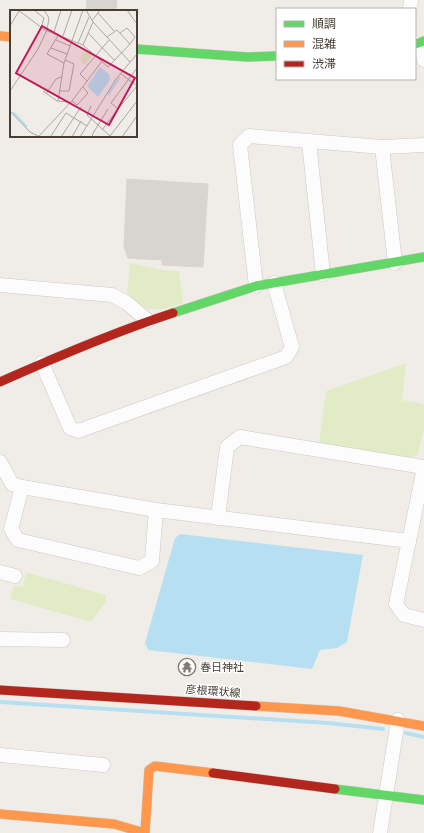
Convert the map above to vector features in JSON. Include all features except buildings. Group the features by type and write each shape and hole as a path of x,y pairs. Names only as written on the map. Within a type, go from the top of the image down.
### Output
{"street":[{"path":"0,36 10,37"},
{"path":"416,45 424,56 424,60"},
{"path":"137,50 247,57 276,56"},
{"path":"256,286 240,145 249,136 382,148 424,145"},
{"path":"309,142 323,274"},
{"path":"382,148 395,263"},
{"path":"0,382 42,363 148,321 256,286 424,257"},
{"path":"42,363 70,428 78,431 286,357 292,347 274,284"},
{"path":"0,285 112,296 127,303 148,321"},
{"path":"218,518 227,447 240,437 424,467 396,604 404,615 424,620"},
{"path":"2,470 12,484 156,510 409,541"},
{"path":"22,486 11,530 18,540 140,568 152,560 156,510"},
{"path":"0,572 15,576"},
{"path":"0,639 63,640"},
{"name":"彦根環状線","path":"0,690 339,711 398,720 424,726"},
{"path":"380,833 398,720"},
{"path":"0,755 103,765"},
{"path":"0,814 114,824 146,833 149,770 155,766 424,800"}],"green space":[{"path":"130,263 163,270 179,271 183,303 165,309 148,309 127,297"},
{"path":"406,363 402,400 424,404 424,428 418,454 411,458 319,443 326,391"},
{"path":"26,572 106,595 105,603 91,622 10,599 14,585 23,587"}],"water":[{"path":"180,534 363,555 347,642 337,648 320,650 312,669 148,650 145,643 175,538"}],"waterway":[{"path":"0,702 328,723 383,729"},
{"path":"406,733 424,737"}],"traffic: fast":[{"path":"416,44 424,41"},
{"path":"137,49 247,57 276,56"},
{"path":"173,313 256,286 424,257"},
{"path":"335,789 424,800"}],"traffic: slow":[{"path":"0,36 10,37"},
{"path":"256,706 339,711 424,726"},
{"path":"0,814 114,824 145,833 149,770 155,766 213,773"}],"traffic: jam":[{"path":"0,382 85,345 173,313"},
{"path":"0,690 256,706"},
{"path":"213,773 335,789"}],"place":[{"name":"春日神社","path":"187,667"}]}
